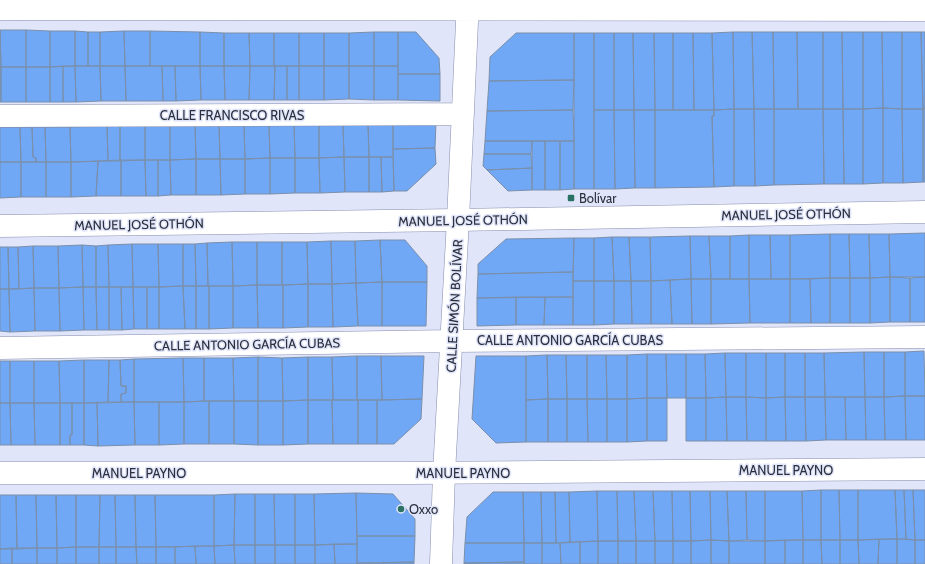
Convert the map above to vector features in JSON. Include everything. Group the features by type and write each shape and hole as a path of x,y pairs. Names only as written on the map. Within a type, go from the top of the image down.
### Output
{"street":[{"path":"0,10 268,5 468,5 925,10"},
{"name":"CALLE SIMÓN BOLÍVAR","path":"441,564 444,473 452,341 468,5"},
{"name":"CALLE FRANCISCO RIVAS","path":"0,116 463,114"},
{"name":"MANUEL JOSÉ OTHÓN","path":"0,226 925,212"},
{"name":"CALLE ANTONIO GARCÍA CUBAS","path":"0,348 452,341 925,337"},
{"name":"MANUEL PAYNO","path":"0,473 444,473 925,469"}],"building":[{"path":"0,30 26,30 26,67 1,67"},
{"path":"0,30 1,67 0,67"},
{"path":"26,30 50,31 50,67 26,67"},
{"path":"50,31 75,31 75,66 50,67"},
{"path":"75,31 88,32 88,66 75,66"},
{"path":"124,31 150,31 150,66 125,66"},
{"path":"124,31 125,66 100,66 100,32"},
{"path":"150,31 200,32 200,66 150,66"},
{"path":"88,32 100,32 100,66 88,66"},
{"path":"200,32 224,33 224,66 200,66"},
{"path":"374,32 374,66 349,66 349,33"},
{"path":"374,32 398,32 398,66 374,66"},
{"path":"398,32 416,32 439,58 440,74 398,74"},
{"path":"733,32 752,32 754,109 734,109"},
{"path":"733,32 734,109 714,110 712,33"},
{"path":"752,32 773,32 774,109 754,109"},
{"path":"773,32 797,32 798,109 774,109"},
{"path":"797,32 823,32 823,109 798,109"},
{"path":"823,32 842,32 843,109 823,109"},
{"path":"842,32 863,32 863,109 843,109"},
{"path":"863,32 882,32 883,108 863,109"},
{"path":"882,32 902,32 902,109 883,108"},
{"path":"902,32 921,32 923,109 902,109"},
{"path":"921,32 925,32 925,108 923,109"},
{"path":"224,33 249,33 250,66 224,66"},
{"path":"249,33 274,33 274,66 250,66"},
{"path":"274,33 299,33 299,66 274,66"},
{"path":"299,33 324,33 324,66 299,66"},
{"path":"324,33 349,33 349,66 324,66"},
{"path":"516,33 574,33 574,80 489,81 490,57"},
{"path":"574,33 594,33 594,189 574,189"},
{"path":"594,33 614,33 614,110 594,110"},
{"path":"614,33 633,33 634,110 614,110"},
{"path":"633,33 654,33 655,110 634,110"},
{"path":"654,33 673,33 673,110 655,110"},
{"path":"673,33 693,33 694,110 673,110"},
{"path":"693,33 712,33 714,110 694,110"},
{"path":"63,66 63,102 50,102 50,67"},
{"path":"63,66 75,66 76,102 63,102"},
{"path":"75,66 100,66 101,101 76,102"},
{"path":"100,66 125,66 126,101 101,101"},
{"path":"125,66 162,66 163,101 126,101"},
{"path":"162,66 175,66 176,101 163,101"},
{"path":"175,66 200,66 201,100 176,101"},
{"path":"200,66 224,66 225,100 201,100"},
{"path":"224,66 250,66 249,100 225,100"},
{"path":"250,66 275,66 274,100 249,100"},
{"path":"275,66 287,66 287,100 274,100"},
{"path":"287,66 299,66 299,100 287,100"},
{"path":"299,66 324,66 324,100 299,100"},
{"path":"324,66 349,66 349,99 324,100"},
{"path":"349,66 374,66 374,100 349,99"},
{"path":"374,66 398,66 398,100 374,100"},
{"path":"1,67 1,102 0,102"},
{"path":"1,67 26,67 26,102 1,102"},
{"path":"26,67 50,67 50,102 26,102"},
{"path":"398,74 440,74 440,101 398,100"},
{"path":"574,80 573,110 487,111 489,81"},
{"path":"883,108 883,183 863,184 863,109"},
{"path":"883,108 902,109 903,183 883,183"},
{"path":"925,108 925,182 923,182 923,109"},
{"path":"734,109 754,109 755,186 734,186"},
{"path":"734,109 734,186 714,187 712,116 714,116 714,110"},
{"path":"754,109 774,109 774,185 755,186"},
{"path":"774,109 823,109 824,184 774,185"},
{"path":"823,109 843,109 844,184 824,184"},
{"path":"843,109 863,109 863,184 844,184"},
{"path":"902,109 923,109 923,182 903,183"},
{"path":"573,110 574,141 485,141 487,111"},
{"path":"594,110 614,110 615,189 594,189"},
{"path":"614,110 634,110 635,188 615,189"},
{"path":"634,110 655,110 655,188 635,188"},
{"path":"655,110 714,110 714,116 712,116 714,187 655,188"},
{"path":"436,122 435,148 393,149 393,123"},
{"path":"393,123 393,157 369,157 368,124"},
{"path":"294,124 295,158 270,158 269,125"},
{"path":"294,124 319,124 319,158 295,158"},
{"path":"319,124 343,124 344,157 319,158"},
{"path":"343,124 368,124 369,157 344,157"},
{"path":"195,125 196,159 170,160 170,126"},
{"path":"195,125 219,125 220,159 196,159"},
{"path":"219,125 244,125 245,159 220,159"},
{"path":"244,125 269,125 270,158 245,159"},
{"path":"107,126 108,161 71,162 70,127"},
{"path":"107,126 120,126 120,161 108,161"},
{"path":"120,126 145,126 145,160 120,161"},
{"path":"145,126 170,126 170,160 145,160"},
{"path":"0,127 20,127 21,162 0,162"},
{"path":"20,127 32,127 33,157 36,158 36,162 21,162"},
{"path":"32,127 45,127 46,162 36,162 36,158 33,157"},
{"path":"45,127 70,127 71,162 46,162"},
{"path":"485,141 532,141 531,154 484,154"},
{"path":"532,141 545,141 545,190 532,190"},
{"path":"545,141 560,141 560,190 545,190"},
{"path":"560,141 574,141 574,189 560,190"},
{"path":"435,148 436,164 407,191 394,191 393,149"},
{"path":"484,154 531,154 532,168 487,170 483,166"},
{"path":"344,157 345,192 320,193 319,158"},
{"path":"344,157 369,157 369,192 345,192"},
{"path":"369,157 381,157 382,192 369,192"},
{"path":"381,157 393,157 394,191 382,192"},
{"path":"270,158 270,194 245,194 245,159"},
{"path":"270,158 295,158 295,193 270,194"},
{"path":"295,158 319,158 320,193 295,193"},
{"path":"196,159 196,195 171,195 170,160"},
{"path":"196,159 220,159 221,195 196,195"},
{"path":"220,159 245,159 245,194 221,195"},
{"path":"121,160 145,160 146,196 121,196"},
{"path":"121,160 121,196 96,196 98,161"},
{"path":"145,160 158,160 158,196 146,196"},
{"path":"158,160 170,160 171,195 158,196"},
{"path":"98,161 96,196 71,197 71,162"},
{"path":"0,162 21,162 21,197 0,198"},
{"path":"21,162 46,162 46,197 21,197"},
{"path":"46,162 71,162 71,197 46,197"},
{"path":"532,168 532,190 508,191 487,170"},
{"path":"925,233 925,277 890,277 889,234"},
{"path":"830,234 830,278 790,279 790,235"},
{"path":"830,234 849,234 850,278 830,278"},
{"path":"849,234 869,234 870,278 850,278"},
{"path":"869,234 889,234 890,277 870,278"},
{"path":"749,235 770,235 771,279 749,279"},
{"path":"749,235 749,279 730,279 730,236"},
{"path":"770,235 790,235 790,279 771,279"},
{"path":"690,236 691,279 651,281 650,237"},
{"path":"690,236 709,236 711,279 691,279"},
{"path":"709,236 730,236 730,279 711,279"},
{"path":"612,237 614,281 594,281 594,238"},
{"path":"612,237 629,237 631,281 614,281"},
{"path":"629,237 650,237 651,281 631,281"},
{"path":"574,238 573,272 478,274 478,264 506,239"},
{"path":"574,238 594,238 594,281 573,281"},
{"path":"380,240 405,240 427,266 427,282 382,282"},
{"path":"380,240 382,282 356,283 355,241"},
{"path":"331,241 332,284 308,284 307,242"},
{"path":"331,241 355,241 356,283 332,284"},
{"path":"232,242 233,286 208,286 207,243"},
{"path":"232,242 257,242 257,285 233,286"},
{"path":"257,242 282,242 282,285 257,285"},
{"path":"282,242 307,242 308,284 282,285"},
{"path":"207,243 208,286 196,286 195,244"},
{"path":"132,244 158,244 159,287 133,287"},
{"path":"132,244 133,287 109,287 108,245"},
{"path":"158,244 183,244 183,286 159,287"},
{"path":"183,244 195,244 196,286 183,286"},
{"path":"82,245 83,287 59,288 58,246"},
{"path":"82,245 96,246 96,287 83,287"},
{"path":"108,245 109,287 96,287 96,246"},
{"path":"33,246 58,246 59,288 34,288"},
{"path":"33,246 34,288 19,289 18,247"},
{"path":"0,247 8,247 9,289 0,289"},
{"path":"8,247 18,247 19,289 9,289"},
{"path":"573,272 573,297 477,298 478,274"},
{"path":"890,277 890,322 870,323 870,278"},
{"path":"890,277 910,278 910,322 890,322"},
{"path":"925,277 925,322 910,322 910,278"},
{"path":"830,278 850,278 850,323 830,323"},
{"path":"830,278 830,323 811,323 810,279"},
{"path":"850,278 870,278 870,323 850,323"},
{"path":"691,279 692,324 672,324 670,280"},
{"path":"691,279 711,279 711,324 692,324"},
{"path":"711,279 749,279 750,323 711,324"},
{"path":"749,279 790,279 790,323 750,323"},
{"path":"790,279 810,279 811,323 790,323"},
{"path":"670,280 672,324 651,324 651,281"},
{"path":"573,281 594,281 594,325 573,325"},
{"path":"594,281 614,281 614,324 594,325"},
{"path":"614,281 631,281 632,324 614,324"},
{"path":"631,281 651,281 651,324 632,324"},
{"path":"382,282 427,282 426,326 382,326"},
{"path":"382,282 382,326 358,326 356,283"},
{"path":"356,283 358,326 333,327 332,284"},
{"path":"308,284 332,284 333,327 308,327"},
{"path":"308,284 308,327 283,328 283,285"},
{"path":"257,285 283,285 283,328 258,328"},
{"path":"257,285 258,328 233,328 233,286"},
{"path":"183,286 185,329 159,329 159,287"},
{"path":"183,286 196,286 196,329 185,329"},
{"path":"196,286 209,286 209,329 196,329"},
{"path":"209,286 233,286 233,328 209,329"},
{"path":"83,287 84,330 60,331 59,288"},
{"path":"83,287 96,287 97,330 84,330"},
{"path":"96,287 109,287 109,330 97,330"},
{"path":"109,287 121,287 122,330 109,330"},
{"path":"121,287 133,287 134,329 122,330"},
{"path":"133,287 147,287 147,329 134,329"},
{"path":"147,287 159,287 159,329 147,329"},
{"path":"34,288 35,331 10,332 9,289"},
{"path":"34,288 59,288 60,331 35,331"},
{"path":"0,289 9,289 10,332 0,331"},
{"path":"516,297 516,325 477,326 477,298"},
{"path":"516,297 545,297 544,325 516,325"},
{"path":"545,297 573,297 573,325 544,325"},
{"path":"924,351 925,396 905,396 905,352"},
{"path":"864,352 865,397 825,397 824,353"},
{"path":"864,352 884,352 884,397 865,397"},
{"path":"884,352 905,352 905,396 884,397"},
{"path":"725,353 746,353 746,397 726,397"},
{"path":"725,353 726,397 706,398 705,354"},
{"path":"746,353 766,353 766,398 746,397"},
{"path":"766,353 785,353 785,397 766,398"},
{"path":"785,353 805,353 805,397 785,397"},
{"path":"805,353 824,353 825,397 805,397"},
{"path":"647,354 647,398 627,399 627,355"},
{"path":"647,354 666,354 667,398 647,398"},
{"path":"666,354 686,354 686,398 667,398"},
{"path":"686,354 705,354 706,398 686,398"},
{"path":"547,355 548,399 526,400 526,356"},
{"path":"547,355 566,355 567,399 548,399"},
{"path":"566,355 587,355 587,399 567,399"},
{"path":"587,355 606,355 607,399 587,399"},
{"path":"606,355 627,355 627,399 607,399"},
{"path":"357,356 357,400 333,400 332,357"},
{"path":"357,356 381,356 382,400 357,400"},
{"path":"381,356 424,356 422,399 382,400"},
{"path":"476,356 526,356 526,442 496,443 472,419"},
{"path":"258,357 282,358 283,401 258,401"},
{"path":"258,357 258,401 234,401 233,358"},
{"path":"308,357 308,400 283,401 282,358"},
{"path":"308,357 332,357 333,400 308,400"},
{"path":"183,358 184,402 134,402 134,359"},
{"path":"183,358 204,358 204,401 184,402"},
{"path":"204,358 233,358 234,401 204,401"},
{"path":"134,359 134,402 121,402 121,394 126,393 126,386 121,386 120,360"},
{"path":"84,360 84,403 60,403 59,361"},
{"path":"84,360 109,360 108,402 84,403"},
{"path":"109,360 120,360 121,386 126,386 126,393 121,394 121,402 108,402"},
{"path":"0,361 10,361 10,403 0,403"},
{"path":"10,361 34,361 34,403 10,403"},
{"path":"34,361 59,361 60,403 34,403"},
{"path":"905,396 906,440 885,440 884,397"},
{"path":"905,396 925,396 925,440 906,440"},
{"path":"726,397 746,397 747,441 727,441"},
{"path":"726,397 727,441 706,441 706,398"},
{"path":"746,397 766,398 766,441 747,441"},
{"path":"785,397 805,397 806,441 786,441"},
{"path":"785,397 786,441 766,441 766,398"},
{"path":"805,397 825,397 826,440 806,441"},
{"path":"825,397 845,397 846,440 826,440"},
{"path":"845,397 865,397 866,440 846,440"},
{"path":"865,397 884,397 885,440 866,440"},
{"path":"647,398 647,441 627,442 627,399"},
{"path":"647,398 667,398 667,441 647,441"},
{"path":"686,398 706,398 706,441 686,441"},
{"path":"422,399 421,419 394,444 377,444 377,400"},
{"path":"548,399 548,442 526,442 526,400"},
{"path":"548,399 567,399 567,442 548,442"},
{"path":"567,399 587,399 588,442 567,442"},
{"path":"587,399 607,399 607,442 588,442"},
{"path":"607,399 627,399 627,442 607,442"},
{"path":"308,400 308,444 283,445 283,401"},
{"path":"308,400 332,400 333,444 308,444"},
{"path":"332,400 358,400 358,444 333,444"},
{"path":"358,400 377,400 377,444 358,444"},
{"path":"209,401 234,401 234,444 209,444"},
{"path":"209,401 209,444 184,444 184,402"},
{"path":"234,401 258,401 258,445 234,444"},
{"path":"258,401 283,401 283,445 258,445"},
{"path":"134,402 135,445 98,446 97,403"},
{"path":"134,402 159,402 159,445 135,445"},
{"path":"159,402 184,402 184,444 159,445"},
{"path":"0,403 10,403 11,445 0,445"},
{"path":"10,403 34,403 35,445 11,445"},
{"path":"34,403 60,403 60,445 35,445"},
{"path":"60,403 72,403 72,435 70,435 70,445 60,445"},
{"path":"72,403 84,403 84,445 70,445 70,435 72,435"},
{"path":"84,403 97,403 98,446 84,445"},
{"path":"821,490 839,490 840,540 821,540"},
{"path":"821,490 821,540 803,540 802,491"},
{"path":"839,490 858,490 858,540 840,540"},
{"path":"858,490 895,490 897,539 858,540"},
{"path":"895,490 904,490 906,539 897,539"},
{"path":"904,490 913,490 915,540 906,539"},
{"path":"913,490 925,490 925,540 915,540"},
{"path":"597,491 598,541 570,542 569,492"},
{"path":"597,491 617,491 618,541 598,541"},
{"path":"617,491 634,491 636,541 618,541"},
{"path":"634,491 653,491 655,541 636,541"},
{"path":"653,491 672,491 673,541 655,541"},
{"path":"672,491 690,491 691,541 673,541"},
{"path":"690,491 710,491 711,540 691,541"},
{"path":"710,491 727,491 729,541 711,540"},
{"path":"727,491 746,491 747,540 729,541"},
{"path":"746,491 765,491 765,541 747,540"},
{"path":"765,491 802,491 803,540 765,541"},
{"path":"493,492 523,492 524,543 465,543 467,517"},
{"path":"523,492 541,492 542,543 524,543"},
{"path":"541,492 555,492 556,543 542,543"},
{"path":"555,492 569,492 570,542 556,543"},
{"path":"356,493 393,494 415,519 415,536 357,536"},
{"path":"356,493 357,544 315,545 314,494"},
{"path":"235,494 255,494 255,545 234,545"},
{"path":"235,494 234,545 214,546 214,495"},
{"path":"255,494 274,494 275,545 255,545"},
{"path":"274,494 295,494 295,545 275,545"},
{"path":"295,494 314,494 315,545 295,545"},
{"path":"0,495 16,495 17,549 0,549"},
{"path":"16,495 36,495 37,548 17,549"},
{"path":"36,495 56,495 57,548 37,548"},
{"path":"56,495 76,495 76,547 57,548"},
{"path":"76,495 100,495 99,547 76,547"},
{"path":"100,495 115,495 116,547 99,547"},
{"path":"115,495 135,495 136,547 116,547"},
{"path":"135,495 155,495 156,547 136,547"},
{"path":"155,495 214,495 214,546 156,547"},
{"path":"357,536 415,536 414,562 357,563"},
{"path":"879,539 878,564 859,564 858,540"},
{"path":"879,539 897,539 897,564 878,564"},
{"path":"897,539 915,540 915,564 897,564"},
{"path":"711,540 711,564 691,564 691,541"},
{"path":"711,540 729,541 729,564 711,564"},
{"path":"785,540 785,564 765,564 765,541"},
{"path":"785,540 803,540 803,564 785,564"},
{"path":"803,540 821,540 822,564 803,564"},
{"path":"821,540 840,540 840,564 822,564"},
{"path":"840,540 858,540 859,564 840,564"},
{"path":"915,540 925,540 925,564 915,564"},
{"path":"598,541 618,541 618,564 598,564"},
{"path":"598,541 598,564 580,564 580,542"},
{"path":"618,541 636,541 636,564 618,564"},
{"path":"636,541 655,541 655,564 636,564"},
{"path":"655,541 673,541 673,564 655,564"},
{"path":"673,541 691,541 691,564 673,564"},
{"path":"729,541 765,541 765,564 729,564"},
{"path":"580,542 580,564 561,564 560,543"},
{"path":"465,543 524,543 524,562 464,563"},
{"path":"524,543 542,543 542,564 524,564"},
{"path":"542,543 560,543 561,564 542,564"},
{"path":"334,544 357,544 357,564 335,564"},
{"path":"334,544 335,564 315,564 315,545"},
{"path":"234,545 255,545 255,564 235,564"},
{"path":"234,545 235,564 215,564 214,546"},
{"path":"255,545 275,545 275,564 255,564"},
{"path":"275,545 295,545 295,564 275,564"},
{"path":"295,545 315,545 315,564 295,564"},
{"path":"195,546 196,564 175,564 175,547"},
{"path":"195,546 214,546 215,564 196,564"},
{"path":"76,547 99,547 99,564 76,564"},
{"path":"76,547 76,564 57,564 57,548"},
{"path":"99,547 116,547 116,564 99,564"},
{"path":"116,547 136,547 137,564 116,564"},
{"path":"136,547 156,547 156,564 137,564"},
{"path":"156,547 175,547 175,564 156,564"},
{"path":"12,548 12,564 0,564 0,549"},
{"path":"12,548 37,548 37,564 12,564"},
{"path":"37,548 57,548 57,564 37,564"},
{"path":"414,562 414,564 383,563"},
{"path":"524,562 524,564 464,564 464,563"},
{"path":"383,563 384,564 357,564"}],"place":[{"name":"Bolívar","path":"571,198"},
{"name":"Oxxo","path":"401,509"}]}
